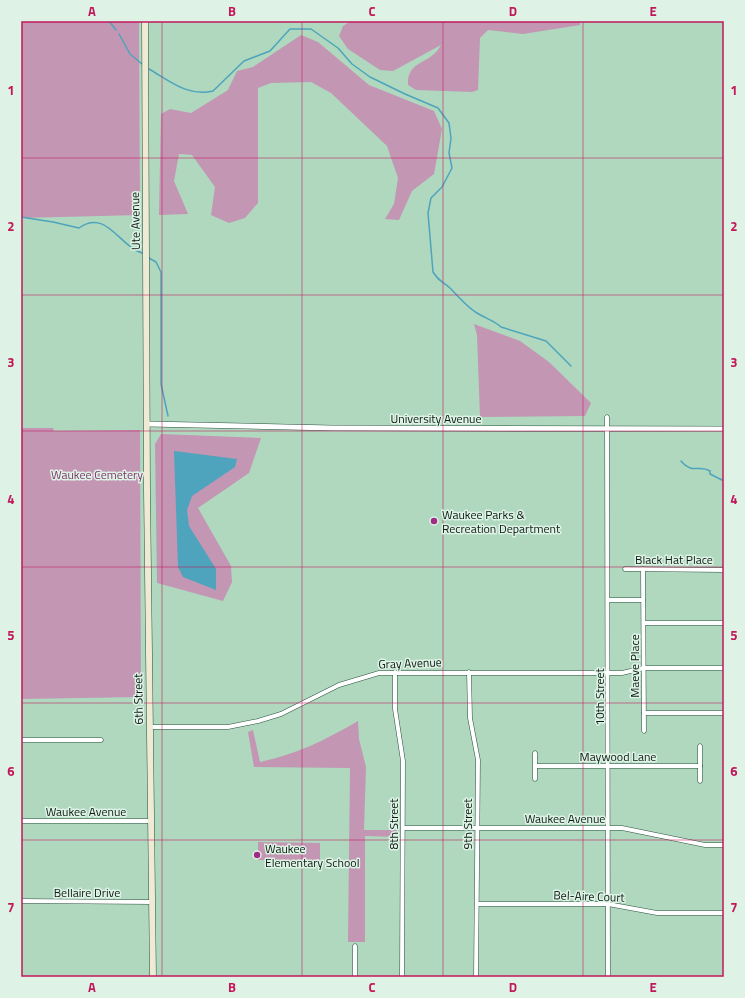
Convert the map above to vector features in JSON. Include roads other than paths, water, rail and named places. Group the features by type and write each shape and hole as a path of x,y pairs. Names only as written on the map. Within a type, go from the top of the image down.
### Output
{"main road":[{"name":"Ute Avenue","path":"145,21 148,422"},
{"name":"6th Street","path":"148,422 153,977"}],"street":[{"name":"10th Street","path":"606,417 609,766 608,977"},
{"name":"University Avenue","path":"148,422 332,428 724,429"},
{"name":"Black Hat Place","path":"625,569 724,570"},
{"name":"Maeve Place","path":"644,569 644,732"},
{"path":"608,600 643,600"},
{"path":"644,623 724,623"},
{"name":"Gray Avenue","path":"150,727 228,727 258,721 281,714 339,685 364,676 395,672 622,673 644,668 724,668"},
{"name":"8th Street","path":"395,672 395,709 403,761 404,828 402,977"},
{"name":"9th Street","path":"469,672 470,718 478,760 476,977"},
{"path":"644,713 724,713"},
{"path":"21,740 101,740"},
{"path":"700,746 700,781"},
{"path":"535,753 535,779"},
{"name":"Maywood Lane","path":"536,766 700,766"},
{"name":"Waukee Avenue","path":"21,821 151,822"},
{"name":"Waukee Avenue","path":"404,828 622,828 705,845 724,845"},
{"name":"Bellaire Drive","path":"21,901 152,902"},
{"name":"Bel-Aire Court","path":"476,904 608,904 657,912 724,913"},
{"path":"355,946 355,977"}],"water":[{"path":"174,451 237,459 235,467 192,496 187,510 189,526 216,569 216,590 183,577 178,567"}],"waterway":[{"path":"109,21 116,30"},
{"path":"149,69 187,90 195,92 213,91 244,61 270,51 290,29 311,29 338,48 352,64 370,77 438,108 449,123 451,138 449,153 452,168 442,187 431,198 428,213 433,272 439,280 450,288 473,311 501,327 546,341 571,366"},
{"path":"119,34 130,54 142,64"},
{"path":"21,217 79,228 89,223 97,223 105,226 127,244 142,253"},
{"path":"147,257 156,262 161,272 161,384 168,416"},
{"path":"681,461 689,467 706,469 710,471 710,474 724,481"}],"place":[{"name":"Waukee Parks & Recreation Department","path":"434,521"},
{"name":"Waukee Elementary School","path":"257,855"}],"park label":[{"name":"Waukee Cemetery","path":"97,474"}]}
